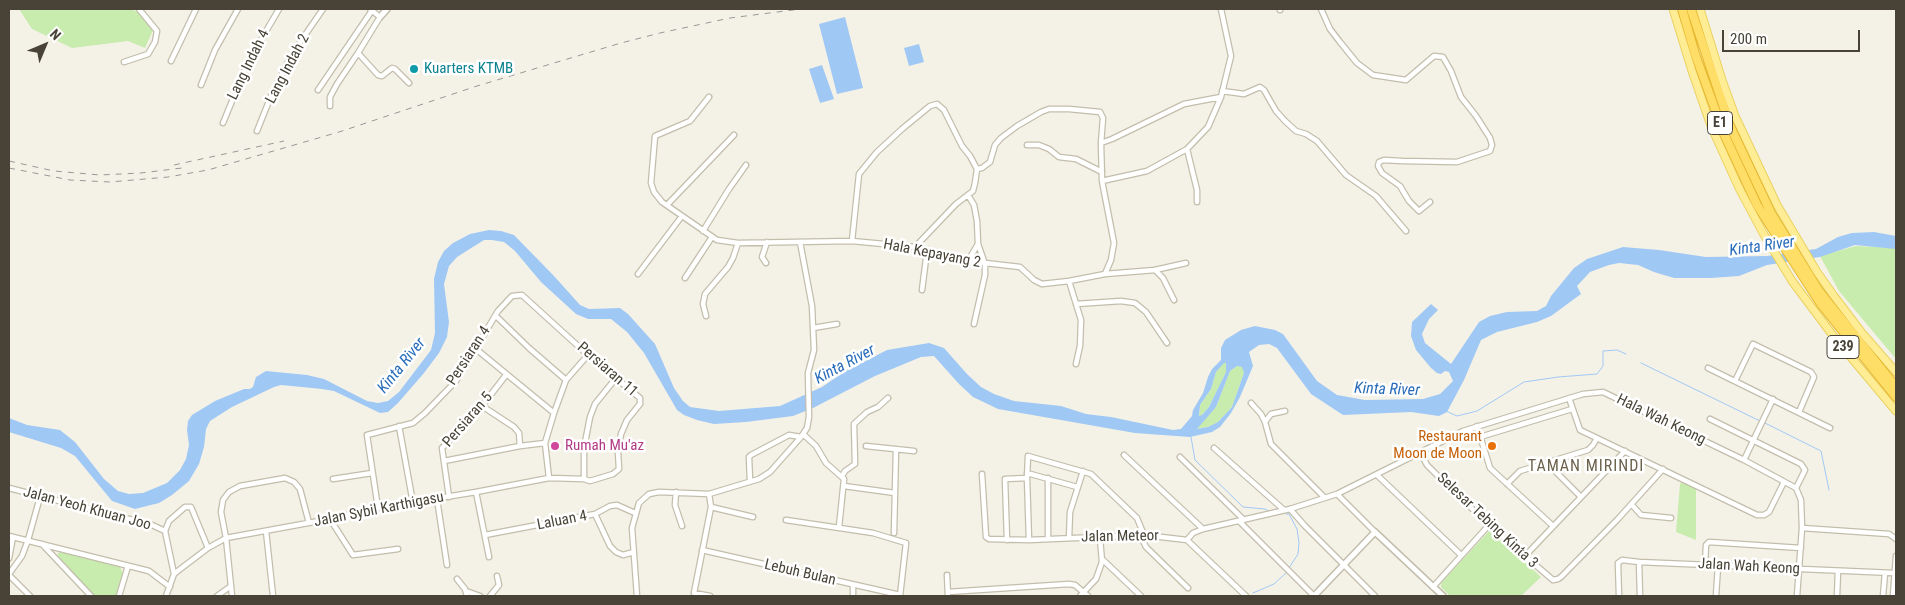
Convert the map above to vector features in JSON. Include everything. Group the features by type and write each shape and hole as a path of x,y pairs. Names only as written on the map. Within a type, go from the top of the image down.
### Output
{"highway":[{"name":"E1","path":"1682,9 1695,54 1724,134 1757,205 1777,232 1806,279 1864,359 1896,397"},
{"name":"E1","path":"1691,9 1730,126 1771,213 1777,232"},
{"name":"E1","path":"1806,279 1896,386"}],"main road":[{"name":"239","path":"1673,9 1711,126 1763,233 1792,281 1834,337 1896,411"},
{"path":"1700,9 1735,116 1762,177 1816,272 1862,333 1896,372"}],"street":[{"path":"124,62 148,54 155,42 157,31 140,9"},
{"path":"171,61 196,9"},
{"path":"201,85 215,50 238,9"},
{"name":"Lang Indah 4","path":"223,123 248,62 279,9"},
{"name":"Lang Indah 2","path":"257,131 292,54 323,9"},
{"path":"318,90 372,9 380,17"},
{"path":"330,106 330,97 337,84 380,17 388,9"},
{"path":"1102,181 1147,171 1187,149 1208,128 1221,97 1231,56 1221,9"},
{"path":"1321,9 1330,29 1340,42 1357,63 1373,75 1406,80 1434,56 1443,57 1450,68 1461,97 1490,138 1492,146 1490,151 1457,162 1384,160 1380,162 1378,166 1382,173 1400,186 1409,202 1419,211 1430,202"},
{"path":"358,53 378,75 382,76 392,68 395,68 409,83"},
{"path":"1222,91 1244,94 1260,87 1264,90 1276,111 1285,121 1296,131 1306,134 1317,141 1346,175 1376,196 1406,231"},
{"name":"Hala Kepayang 2","path":"709,97 690,121 655,136 652,188 667,205 717,240 738,243 852,241 915,247 968,261 1020,267 1034,280 1042,284 1105,274 1155,270 1186,263"},
{"path":"1101,143 1184,104 1221,97"},
{"path":"852,241 859,174 877,152 930,106 937,104 944,110 962,146 977,169 973,191 956,204 915,247"},
{"path":"977,169 990,162 995,145 1004,135 1049,109 1100,112 1103,118 1101,143 1102,181 1114,243 1111,260 1105,274"},
{"path":"667,205 734,135"},
{"path":"1027,145 1039,145 1059,156 1076,159 1102,172"},
{"path":"1187,149 1197,202"},
{"path":"703,231 728,189 746,165"},
{"path":"968,195 974,206 978,244 985,264 974,324"},
{"path":"638,274 682,216"},
{"path":"685,278 712,238"},
{"path":"766,263 762,257 768,242"},
{"path":"637,596 632,528 638,502 650,494 676,492 709,494 750,482 770,472 807,428 809,417 808,382 814,350 812,306 800,242"},
{"path":"706,316 703,304 705,294 728,267 738,243"},
{"path":"968,261 978,244"},
{"path":"922,290 927,251"},
{"path":"1155,270 1163,278 1174,300"},
{"path":"1069,281 1081,320 1080,346 1076,364"},
{"name":"Persiaran 11","path":"512,296 522,295 588,355 640,398 640,404 627,420 622,434 618,452 619,469 617,472"},
{"name":"Persiaran 4","path":"372,473 368,434 413,423 424,414 456,381 498,311 512,296"},
{"path":"1076,304 1121,301 1135,303 1146,312 1167,343"},
{"path":"496,316 566,380"},
{"path":"813,328 837,324"},
{"path":"1735,380 1753,344 1811,372 1814,377 1800,412"},
{"path":"476,349 554,413"},
{"path":"549,478 545,444 554,413 566,380 588,355"},
{"path":"1708,368 1830,428"},
{"name":"Persiaran 5","path":"449,497 442,448 482,406 506,375"},
{"path":"584,479 584,448 592,411 595,404 616,378"},
{"name":"Hala Wah Keong","path":"1337,494 1454,434 1592,392 1603,392 1744,460 1796,488"},
{"path":"842,476 845,471 855,464 854,424 867,412 878,407 888,398"},
{"path":"1569,398 1580,430 1760,516 1770,512 1784,482"},
{"path":"1744,460 1773,399"},
{"path":"1251,403 1261,414 1265,422 1272,447 1324,497"},
{"path":"482,406 514,427 519,433 520,446"},
{"path":"1480,437 1572,409"},
{"path":"1265,422 1271,414 1285,410"},
{"path":"1710,419 1804,467 1803,476 1796,488 1801,500 1802,528 1797,596"},
{"path":"399,426 413,503"},
{"path":"1477,426 1490,468 1553,526"},
{"path":"750,482 750,455 790,435 802,436 816,446 826,463 842,476 844,486 839,527"},
{"path":"1506,484 1517,472 1588,450 1594,446 1597,438"},
{"path":"444,461 520,446 545,444"},
{"path":"866,446 914,451"},
{"path":"1214,448 1284,510"},
{"path":"894,533 896,449"},
{"path":"1524,556 1625,451"},
{"name":"Selesar Tebing Kinta 3","path":"1420,452 1427,465 1488,525 1550,579 1556,580 1561,577 1632,505"},
{"path":"1124,455 1203,529"},
{"path":"1029,540 1028,456 1083,471 1096,478 1137,518 1143,542 1188,588"},
{"path":"1180,458 1244,520"},
{"path":"1547,463 1581,496"},
{"path":"1663,469 1632,505 1641,515 1670,518"},
{"path":"1069,538 1070,512 1083,471"},
{"name":"Jalan Sybil Karthigasu","path":"174,574 208,548 226,538 378,508 549,478 584,479 590,481 617,472"},
{"path":"333,479 372,473 378,508"},
{"name":"Jalan Meteor","path":"982,474 986,536 989,539 1029,540 1142,535 1187,540"},
{"path":"1377,474 1461,555"},
{"path":"1007,540 1005,479 1027,475 1048,478 1077,487"},
{"path":"232,596 226,538 221,512 223,500 229,492 240,486 285,478 294,482 300,489 309,523"},
{"path":"1048,478 1048,539"},
{"path":"844,486 895,493"},
{"name":"Jalan Yeoh Khuan Joo","path":"9,488 152,525 165,531"},
{"path":"476,492 490,557"},
{"path":"676,492 675,505 682,526"},
{"path":"709,494 711,506 694,592 710,596"},
{"path":"1246,596 1187,540 1193,533 1290,509 1337,494 1443,596"},
{"path":"30,596 9,574 10,568 22,556 40,497"},
{"path":"437,499 447,564"},
{"name":"Laluan 4","path":"485,535 595,514 610,506 617,505 635,513"},
{"path":"711,506 753,517"},
{"path":"166,596 174,574 165,531 169,521 185,508 191,507 208,548"},
{"path":"1290,509 1375,596"},
{"path":"595,514 610,546 616,552 623,555 634,552"},
{"path":"330,519 353,555 398,549"},
{"path":"786,520 873,533 906,543 900,596"},
{"path":"1239,521 1314,596 1375,532"},
{"path":"1433,587 1488,525"},
{"path":"1802,528 1889,534 1896,539"},
{"path":"266,531 273,596"},
{"path":"9,558 11,536 149,571 170,587"},
{"path":"1082,594 1096,579 1103,560 1100,538"},
{"path":"1705,566 1706,545 1709,542 1801,548"},
{"path":"42,544 91,596"},
{"name":"Lebuh Bulan","path":"702,550 900,596"},
{"path":"1893,596 1896,556"},
{"path":"1103,560 1141,596"},
{"name":"Jalan Wah Keong","path":"1619,596 1618,562 1622,560 1705,566 1894,573"},
{"path":"1639,562 1640,596"},
{"path":"119,596 128,566"},
{"path":"1716,596 1718,566"},
{"path":"1837,596 1838,571"},
{"path":"1884,596 1885,573"},
{"path":"947,575 948,594 1069,584 1075,586 1082,594 1088,596"},
{"path":"490,596 499,585 498,576"},
{"path":"457,579 466,594 480,596"},
{"path":"216,596 230,586"},
{"path":"853,586 853,596"}],"green space":[{"path":"19,9 130,9 138,12 153,30 145,48 128,41 72,48 32,29"},
{"path":"1856,246 1896,248 1896,359 1839,291 1820,256"},
{"path":"1224,362 1226,363 1226,372 1209,407 1199,417 1200,405 1211,389 1216,372"},
{"path":"1237,366 1243,367 1244,373 1232,407 1218,422 1208,427 1196,429 1216,407 1230,371"},
{"path":"1684,481 1696,488 1696,540 1676,532 1680,484"},
{"path":"1490,530 1541,577 1521,596 1450,596 1441,587 1441,583"},
{"path":"61,552 120,567 123,573 116,596 95,596 58,557 58,553"}],"water":[{"path":"845,17 863,88 837,94 819,24"},
{"path":"919,44 924,62 909,66 904,48"},
{"path":"822,65 834,99 820,103 809,69"},
{"name":"Kinta River","path":"489,230 514,235 580,305 589,309 620,308 628,314 655,344 674,388 690,407 719,411 780,406 822,387 844,372 887,350 929,343 944,348 981,387 994,394 1014,401 1061,406 1086,414 1111,417 1173,430 1181,429 1192,416 1212,369 1221,360 1221,348 1225,340 1241,330 1255,326 1275,330 1283,334 1317,381 1337,395 1365,400 1423,399 1440,394 1453,381 1449,372 1445,371 1441,374 1431,368 1416,350 1411,336 1412,322 1431,304 1438,310 1429,319 1422,334 1425,343 1451,364 1479,322 1490,316 1507,312 1537,311 1546,306 1551,296 1574,268 1587,259 1623,247 1706,257 1767,256 1816,249 1838,237 1852,233 1874,232 1896,236 1896,249 1855,245 1820,257 1767,265 1739,276 1711,278 1674,278 1638,265 1619,263 1609,265 1590,272 1577,286 1581,294 1551,316 1537,322 1497,332 1481,340 1464,380 1447,412 1439,416 1411,412 1343,415 1311,394 1277,348 1269,344 1259,345 1249,352 1253,366 1231,413 1220,427 1212,432 1190,437 1135,433 998,409 973,397 934,356 921,357 875,376 813,408 793,416 714,424 697,420 677,410 644,353 627,332 611,319 588,319 576,314 541,282 515,251 504,242 484,240 457,257 449,266 444,284 449,322 447,337 439,353 424,373 388,412 380,413 334,391 281,385 274,387 232,407 210,421 206,429 204,447 199,464 189,481 159,503 135,509 112,501 75,456 61,448 9,432 9,418 27,425 60,430 75,442 104,479 118,491 129,494 143,493 167,483 180,470 186,459 189,445 188,421 192,415 215,401 244,389 250,389 253,387 256,377 266,371 307,375 324,379 367,401 378,403 388,401 399,392 431,350 435,333 434,279 438,262 444,251 453,243 470,234","holes":["1226,363 1226,372 1209,407 1199,416 1200,405 1211,389 1216,372","1237,366 1242,367 1244,373 1232,407 1218,422 1208,427 1197,429 1216,407 1230,371"]}],"waterway":[{"path":"1446,411 1457,416 1477,411 1524,382 1597,374 1603,366 1603,351 1617,350 1626,354"},
{"path":"1641,363 1760,421"},
{"path":"1763,422 1821,451 1829,490"},
{"path":"1191,437 1195,460 1243,507 1269,511"},
{"path":"1286,514 1289,514 1297,529 1299,543 1298,554 1289,568"},
{"path":"1253,593 1274,584 1286,573"}],"railway":[{"path":"9,168 70,180 110,182 168,177 208,170 339,132 477,86 621,43 730,18 801,9"},
{"path":"174,165 284,141"},
{"path":"9,161 54,171 100,175 182,168"}],"place":[{"name":"Kuarters KTMB","path":"414,69"},
{"name":"Rumah Mu'az","path":"555,446"},
{"name":"Restaurant Moon de Moon","path":"1492,446"}],"district":[{"name":"TAMAN MIRINDI","path":"1586,467"}]}
